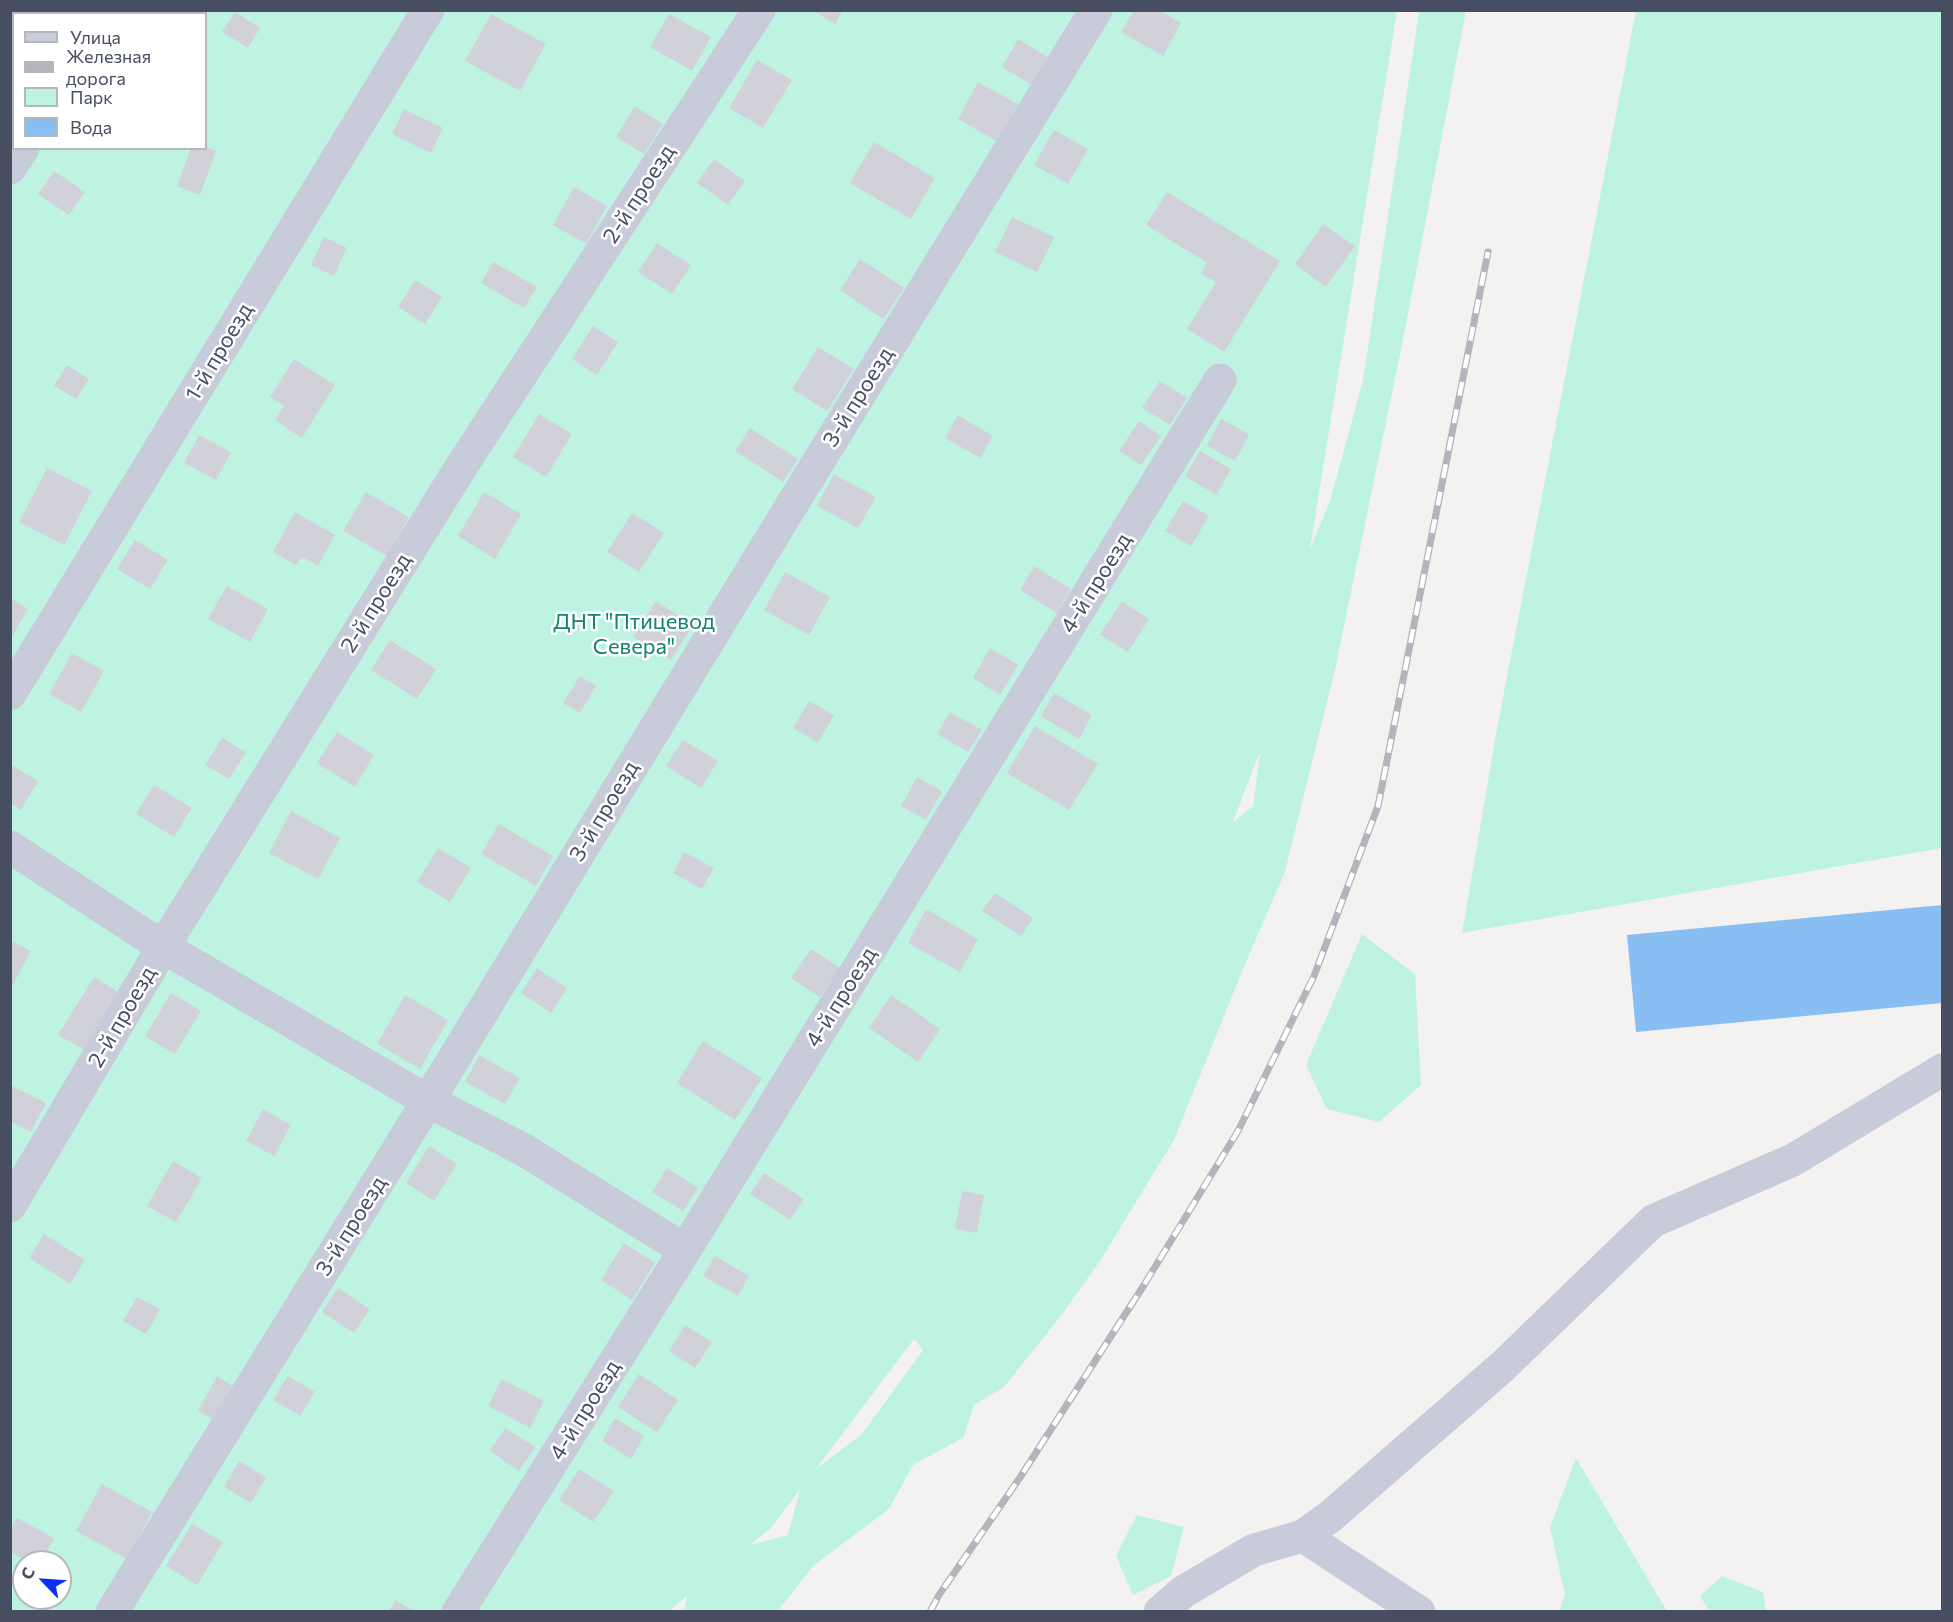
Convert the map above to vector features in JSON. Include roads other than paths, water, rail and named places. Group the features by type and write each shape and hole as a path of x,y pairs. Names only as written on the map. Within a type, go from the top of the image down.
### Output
{"street":[{"name":"1-й проезд","path":"10,694 428,10"},
{"name":"2-й проезд","path":"10,1206 163,947 461,467 759,10"},
{"name":"3-й проезд","path":"112,1611 428,1101 1096,10"},
{"path":"10,168 22,150"},
{"name":"4-й проезд","path":"458,1611 685,1250 1220,380"},
{"path":"10,847 163,947 428,1101 524,1150 685,1250"},
{"path":"1160,1611 1183,1592 1254,1550 1303,1536 1331,1516 1502,1367 1653,1221 1793,1160 1942,1070"},
{"path":"1303,1536 1419,1611"}],"water":[{"path":"1942,905 1942,1003 1636,1032 1627,935"}],"railway":[{"path":"930,1612 1144,1285 1238,1131 1314,976 1378,806 1488,252"}],"park label":[{"name":"ДНТ \"Птицевод Севера\"","path":"634,634"}]}
